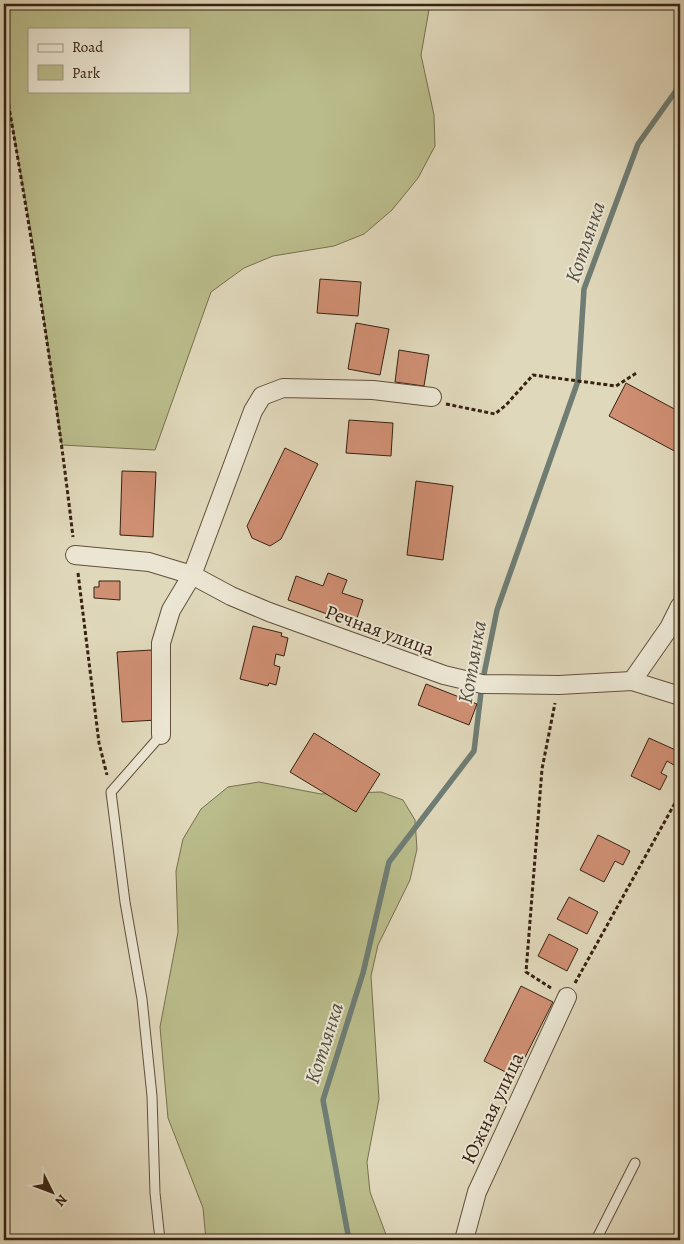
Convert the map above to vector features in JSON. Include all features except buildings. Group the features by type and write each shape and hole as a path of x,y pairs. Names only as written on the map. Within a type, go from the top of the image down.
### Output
{"street":[{"path":"161,735 161,644 172,610 192,575 254,411 262,396 283,388 373,390 432,397"},
{"name":"Речная улица","path":"75,555 148,562 192,575 231,596 269,612 444,676 482,684 559,685 632,681 680,696"},
{"path":"632,681 668,628 680,606"},
{"name":"Южная улица","path":"464,1240 477,1192 567,997"}],"lane":[{"path":"160,1240 155,1193 152,1096 142,999 125,902 111,792 161,735"},
{"path":"596,1240 635,1163"}],"path":[{"path":"4,79 36,258 62,445 99,743 111,792"},
{"path":"432,397 452,406 495,414 506,405 533,375 616,386 638,372"},
{"path":"559,685 542,769 526,972 567,997 680,794"}],"green space":[{"path":"4,4 430,4 421,55 434,115 435,146 418,178 392,210 364,234 334,246 273,256 244,268 211,292 155,450 62,445 34,248 4,79"},
{"path":"259,782 321,794 381,792 403,800 415,820 417,849 410,880 378,945 371,976 379,1099 367,1162 370,1192 388,1240 206,1240 203,1208 168,1118 160,1027 178,932 176,871 183,839 201,809 228,787"}],"waterway":[{"name":"Котлянка","path":"349,1240 323,1100 363,973 389,862 474,751 482,684 497,610 578,381 584,289 638,144 680,85"}]}
